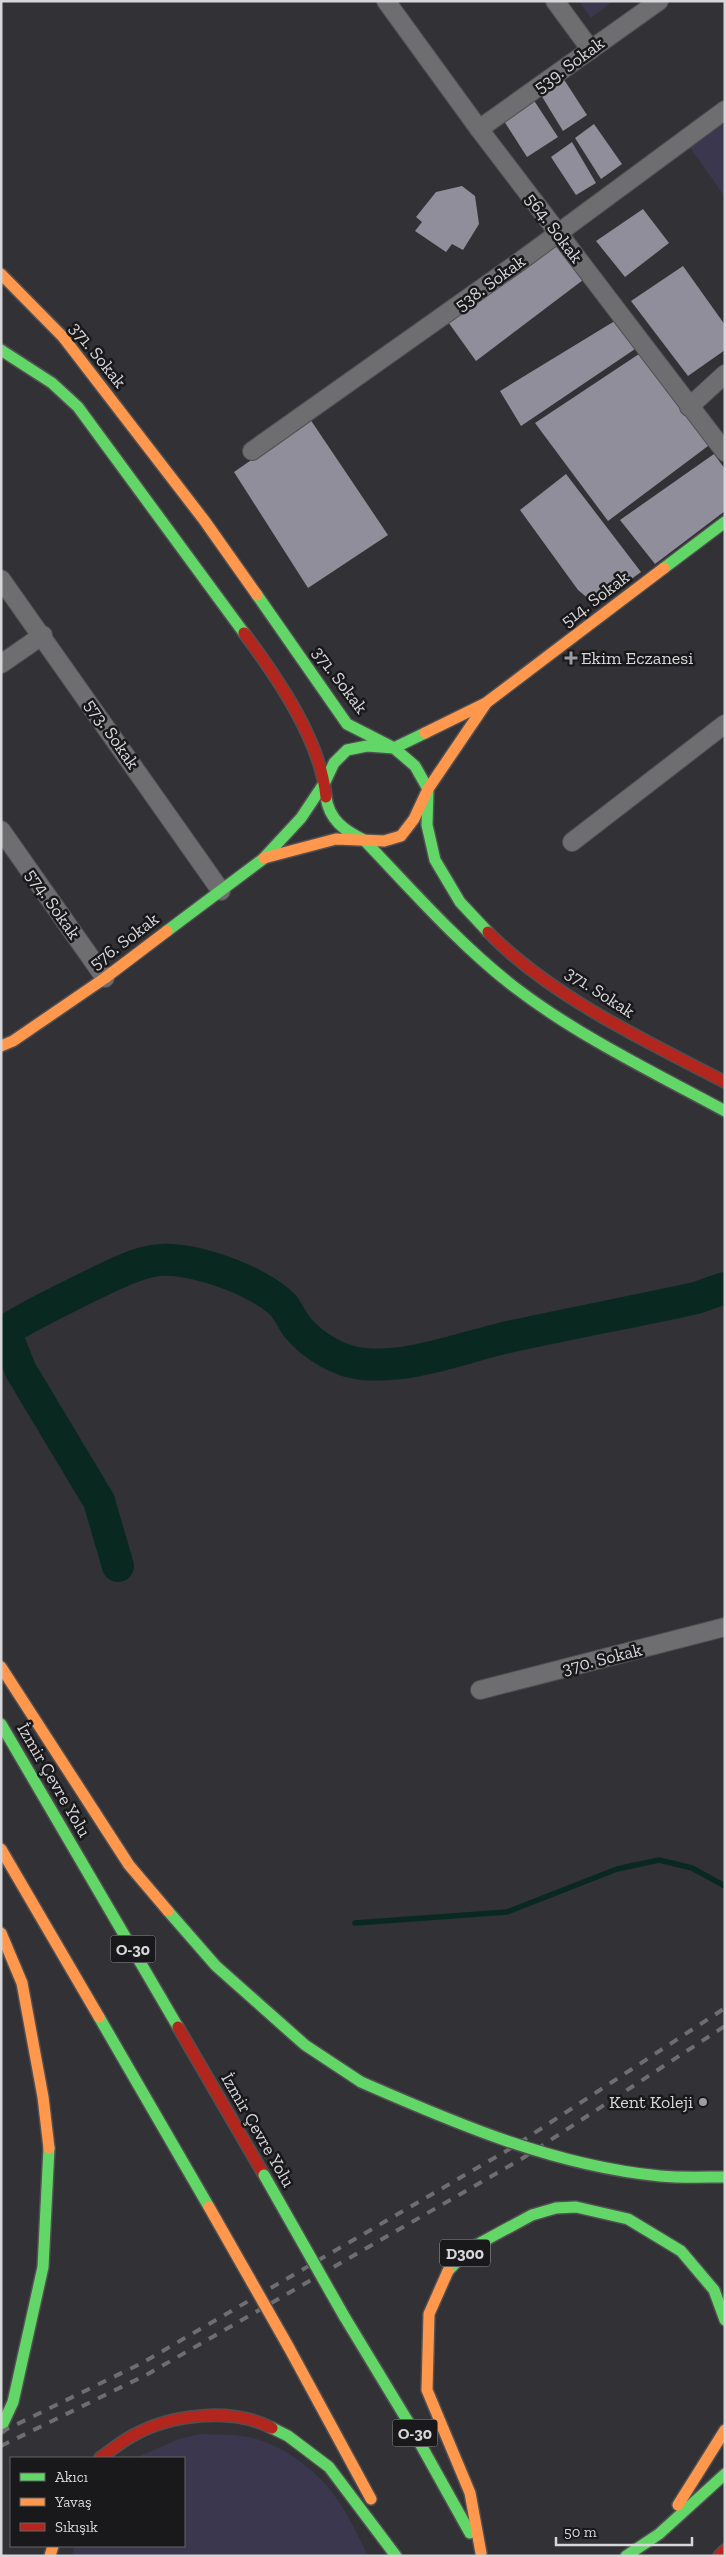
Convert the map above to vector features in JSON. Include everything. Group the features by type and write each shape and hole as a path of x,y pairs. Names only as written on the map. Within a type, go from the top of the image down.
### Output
{"main road":[{"name":"371. Sokak","path":"1,274 63,337 204,520 347,724 365,735 394,748 415,766 428,789 427,825 435,860 460,902 512,956 614,1024 725,1082"},
{"path":"1,350 52,382 78,407 268,665 300,716 325,782 327,803 335,821 349,833 364,840 464,945 512,986 576,1028 725,1111"},
{"name":"514. Sokak","path":"486,703 725,522"},
{"path":"325,782 334,763 347,750 366,746 394,748 486,703"},
{"path":"262,859 336,839 384,841 401,836 414,819 428,789 486,703"},
{"name":"576. Sokak","path":"1,1046 13,1041 105,978 262,859 302,818 325,782"},
{"path":"1,1667 129,1865 216,1966 305,2045 361,2082 463,2127 550,2156 654,2175 725,2177"},
{"name":"İzmir Çevre Yolu","path":"1,1724 344,2316 407,2420 481,2555"},
{"path":"1,1849 288,2346 401,2556"},
{"path":"1,1933 22,1983 43,2097 50,2158 43,2268 37,2304 13,2402 1,2428"},
{"name":"D300","path":"481,2555 470,2493 427,2390 429,2314 448,2268 469,2249 532,2215 556,2208 576,2207 628,2219 681,2251 714,2290 725,2320"},
{"path":"101,2457 132,2436 156,2426 188,2418 227,2416 259,2421 288,2436 329,2467 396,2556"},
{"path":"659,2534 725,2430"},
{"path":"626,2556 659,2534 725,2474"},
{"path":"719,2556 725,2550"}],"street":[{"name":"564. Sokak","path":"386,1 479,129 725,452"},
{"path":"555,1 590,50"},
{"name":"539. Sokak","path":"479,129 659,1"},
{"name":"538. Sokak","path":"252,451 520,262 725,110"},
{"path":"689,407 725,374"},
{"name":"573. Sokak","path":"1,579 43,635 221,891"},
{"path":"1,664 43,635"},
{"path":"572,842 725,724"},
{"name":"574. Sokak","path":"1,830 105,978"},
{"name":"370. Sokak","path":"480,1690 725,1627"}],"shaded area":[{"path":"579,1 613,1 591,18"},
{"path":"725,118 725,197 689,146"},
{"path":"201,2434 238,2435 258,2439 286,2452 311,2471 333,2493 349,2517 368,2556 72,2556 74,2547 185,2547 185,2457 137,2457 179,2439"}],"building":[{"path":"563,78 587,115 563,131 541,95"},
{"path":"533,99 558,137 527,157 504,121"},
{"path":"594,124 622,164 601,179 575,138"},
{"path":"572,142 596,183 576,195 551,157"},
{"path":"462,186 475,196 479,224 463,250 452,244 446,252 415,231 422,222 416,217 436,192"},
{"path":"643,209 669,243 625,277 596,241"},
{"path":"558,237 587,277 476,361 446,319"},
{"path":"683,266 725,325 725,350 688,376 631,301"},
{"path":"618,319 638,347 521,426 500,391"},
{"path":"642,352 712,443 608,521 535,423"},
{"path":"310,419 388,535 308,588 234,472"},
{"path":"714,454 725,469 725,511 655,564 620,520"},
{"path":"566,474 641,572 596,605 578,590 520,510"}],"waterway":[{"path":"118,1566 99,1501 21,1371 5,1331 37,1312 129,1268 152,1261 184,1261 203,1265 240,1278 273,1296 284,1306 304,1335 319,1347 345,1360 363,1364 399,1363 434,1357 504,1338 696,1298 725,1288"},
{"path":"355,1923 507,1912 617,1869 659,1860 692,1868 725,1886"}],"railway":[{"path":"1,2432 142,2363 513,2147 725,2008"},
{"path":"1,2446 148,2374 523,2158 725,2026"}],"traffic: fast":[{"path":"1,350 52,383 78,407 244,633"},
{"path":"664,568 725,522"},
{"path":"257,595 347,724 394,748 415,766 428,789 427,825 435,860 460,902 488,932"},
{"path":"167,931 263,859 301,818 325,782 334,763 347,750 367,746 394,748 425,733"},
{"path":"326,797 331,812 339,824 350,833 364,840 454,934 513,986 563,1021 590,1037 725,1111"},
{"path":"1,1724 178,2027"},
{"path":"168,1911 216,1966 305,2045 361,2082"},
{"path":"99,2017 209,2207"},
{"path":"361,2082 470,2128 582,2163 660,2176 725,2177"},
{"path":"1,2428 13,2402 43,2267 49,2148"},
{"path":"264,2175 344,2316"},
{"path":"448,2271 469,2249 532,2215 556,2208 576,2207 628,2219 681,2251 714,2290 725,2320"},
{"path":"344,2316 407,2420 470,2533"},
{"path":"272,2428 288,2436 329,2467 396,2556"},
{"path":"626,2556 659,2534 725,2474"}],"traffic: slow":[{"path":"1,274 63,337 204,520 257,595"},
{"path":"425,733 486,703 664,568"},
{"path":"264,858 336,839 384,841 401,836 414,819 428,789 485,705"},
{"path":"1,1046 13,1041 105,978 167,931"},
{"path":"1,1667 129,1865 168,1911"},
{"path":"1,1849 99,2017"},
{"path":"1,1933 22,1983 43,2097 49,2148"},
{"path":"209,2207 288,2346"},
{"path":"448,2271 429,2314 427,2390 470,2493 481,2553"},
{"path":"288,2346 371,2499"},
{"path":"678,2505 725,2430"},
{"path":"50,2556 53,2547"}],"traffic: jam":[{"path":"244,633 283,689 307,732 316,754 326,797"},
{"path":"488,932 540,977 569,997 600,1016 725,1082"},
{"path":"178,2027 264,2175"},
{"path":"101,2457 128,2438 148,2428 183,2418 202,2416 239,2417 256,2421 272,2428"},
{"path":"719,2556 725,2550"}],"place":[{"name":"Ekim Eczanesi","path":"571,658"},
{"name":"Kent Koleji","path":"703,2102"}]}
